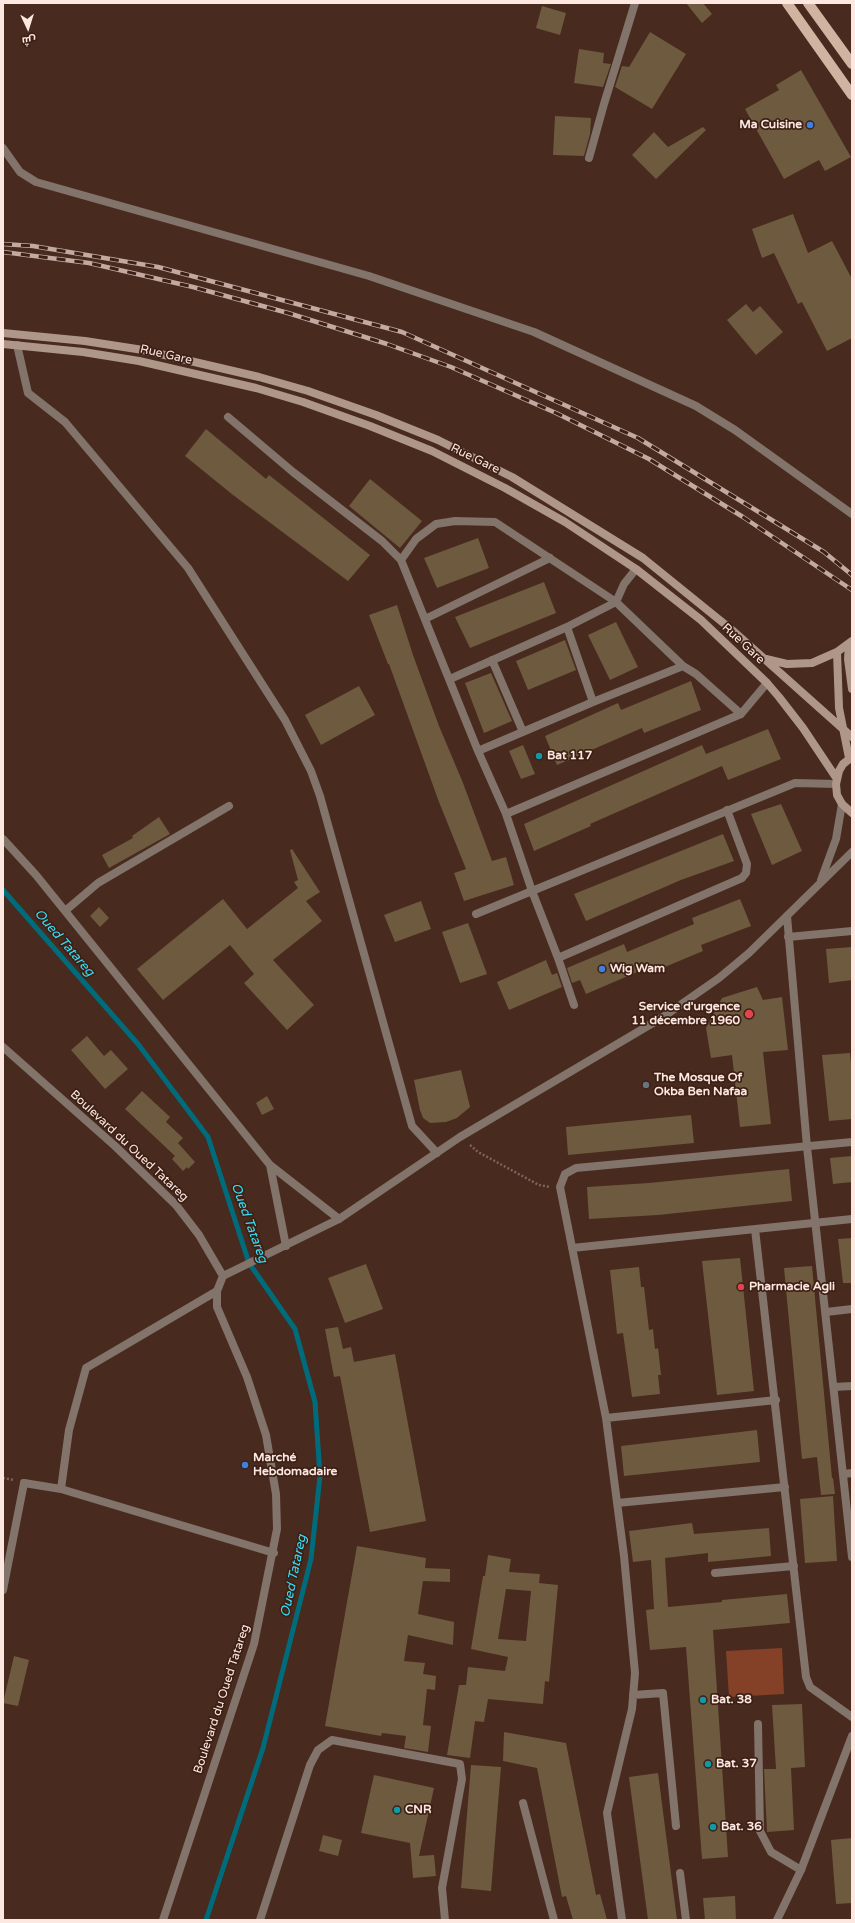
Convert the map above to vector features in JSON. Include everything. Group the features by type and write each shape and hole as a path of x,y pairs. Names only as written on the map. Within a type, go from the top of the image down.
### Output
{"main road":[{"path":"787,3 852,94"},
{"path":"808,3 852,64"},
{"name":"Rue Gare","path":"3,333 142,350 259,377 308,391 438,440 512,477 643,558 732,630 852,737"},
{"name":"Rue Gare","path":"3,344 83,352 139,361 256,388 303,402 370,426 432,452 505,488 565,522 636,569 700,620 767,683 803,728 836,781 837,795 842,804"},
{"path":"762,657 786,664 800,664 825,659 851,642"},
{"path":"851,642 848,659 852,689"},
{"path":"836,781 841,767 851,757 842,727 838,690 837,652"},
{"path":"842,804 852,813"}],"street":[{"path":"589,158 635,3"},
{"path":"3,148 20,172 36,182 369,276 534,332 696,406 735,430 852,514"},
{"path":"17,345 28,393 66,422 188,568 286,720 311,771 320,796 412,1126 437,1153"},
{"path":"228,417 293,472 364,527 401,560 478,751 506,814 532,891 558,958 574,1005"},
{"path":"401,560 416,539 436,524 455,521 495,522 616,602 683,666 696,674 741,714"},
{"path":"425,619 550,558"},
{"path":"450,679 567,627 616,602 624,584 636,569"},
{"path":"567,627 593,702"},
{"path":"492,660 523,732"},
{"path":"478,751 593,702 683,666"},
{"path":"506,814 741,714 767,683"},
{"path":"476,914 795,783 836,781"},
{"path":"819,884 836,839 842,804"},
{"path":"65,911 98,883 229,806"},
{"path":"558,958 742,878 746,873 748,864 727,810"},
{"path":"3,839 36,875 270,1165 339,1219"},
{"path":"223,1276 339,1219 460,1137 663,1017 719,978 749,953 852,852"},
{"path":"787,916 807,1147 834,1387 848,1473 852,1557"},
{"path":"788,937 852,931"},
{"name":"Boulevard du Oued Tatareg","path":"3,1047 115,1146 176,1205 199,1235 223,1276 217,1291 218,1307 247,1377 266,1435 276,1494 277,1529 274,1553 254,1644 163,1920"},
{"path":"622,1920 607,1812 632,1709 635,1673 617,1503 606,1418 560,1187 565,1174 576,1168 852,1142"},
{"path":"270,1165 286,1246"},
{"path":"572,1248 852,1219"},
{"path":"755,1229 776,1400 806,1677 810,1687 852,1717"},
{"path":"61,1489 69,1430 86,1368 217,1291"},
{"path":"826,1312 852,1309"},
{"path":"834,1387 852,1386"},
{"path":"606,1418 776,1400"},
{"path":"3,1590 24,1483 61,1489 274,1553"},
{"path":"617,1503 785,1487"},
{"path":"715,1573 794,1566"},
{"path":"633,1695 662,1693 676,1826"},
{"path":"758,1724 760,1831 771,1852 801,1870"},
{"path":"777,1920 801,1870 852,1736"},
{"path":"260,1920 310,1765 318,1750 332,1740 460,1764 462,1779 442,1888 445,1920"},
{"path":"523,1803 554,1920"},
{"path":"680,1873 686,1920"}],"path":[{"path":"478,1152 539,1185"}],"shaded area":[{"path":"782,1648 784,1694 729,1697 726,1651"}],"building":[{"path":"686,3 703,3 712,14 702,23"},
{"path":"542,6 566,13 560,35 536,28"},
{"path":"650,32 686,54 652,109 615,87 622,66 629,67"},
{"path":"579,49 604,53 603,63 611,64 603,87 574,83"},
{"path":"801,70 851,157 825,171 819,160 784,179 745,109 779,90 776,85"},
{"path":"555,116 591,118 590,134 584,156 553,155"},
{"path":"703,127 706,130 656,179 632,155 654,132 668,147"},
{"path":"793,214 808,253 832,241 852,279 852,338 827,351 802,302 798,304 774,253 762,258 752,229"},
{"path":"746,304 753,312 760,306 783,332 756,355 727,320"},
{"path":"206,429 266,479 269,475 370,555 348,581 233,495 185,456"},
{"path":"370,479 422,521 400,548 349,506"},
{"path":"478,538 489,568 437,588 424,558"},
{"path":"544,582 556,613 470,648 455,617"},
{"path":"397,605 413,655 439,726 463,783 492,861 506,857 514,885 464,901 454,873 466,869 439,802 389,664 369,615"},
{"path":"616,622 638,667 610,680 588,635"},
{"path":"565,640 576,670 528,690 516,661"},
{"path":"491,673 512,721 484,733 465,683"},
{"path":"691,681 701,710 644,733 642,728 557,765 545,736 618,703 621,710"},
{"path":"359,686 375,715 321,745 305,715"},
{"path":"768,729 781,759 728,780 722,766 590,824 591,826 534,851 524,824 702,745 706,754"},
{"path":"523,745 535,774 521,779 509,751"},
{"path":"781,804 802,851 772,865 751,814"},
{"path":"159,817 170,834 109,868 102,855 133,838 132,836"},
{"path":"723,834 734,861 681,880 586,921 574,894"},
{"path":"292,849 320,892 306,901 322,921 273,960 314,1005 287,1030 244,983 254,974 230,945 163,1000 137,969 223,899 247,929 298,888 294,882 298,880 290,850"},
{"path":"740,899 751,926 701,945 703,951 653,972 651,966 586,994 580,980 572,983 567,968 624,944 627,952 694,924 692,918"},
{"path":"421,901 431,929 395,942 384,915"},
{"path":"99,907 109,918 100,927 90,916"},
{"path":"468,923 487,974 460,983 442,932"},
{"path":"852,947 852,980 829,983 826,949"},
{"path":"546,960 552,975 557,973 562,987 509,1010 497,982"},
{"name":"Service d'urgence 11 décembre 1960","path":"757,987 763,1000 782,997 788,1050 763,1052 771,1124 740,1127 732,1055 711,1058 706,1028 722,998"},
{"path":"87,1036 104,1056 111,1050 128,1069 105,1089 71,1050"},
{"path":"850,1053 852,1075 852,1119 829,1121 822,1055"},
{"path":"461,1070 470,1107 457,1118 446,1122 430,1123 423,1118 420,1110 414,1080"},
{"path":"142,1091 170,1117 166,1122 183,1138 178,1143 195,1162 188,1169 187,1167 183,1171 172,1159 175,1156 125,1109"},
{"path":"267,1096 274,1109 262,1115 256,1103"},
{"path":"691,1115 694,1143 568,1155 566,1127"},
{"path":"852,1156 852,1182 833,1184 830,1158"},
{"path":"789,1169 792,1201 658,1215 589,1219 587,1187 649,1183"},
{"path":"852,1238 852,1283 843,1283 838,1239"},
{"path":"740,1258 754,1391 717,1395 702,1261"},
{"path":"366,1264 383,1309 345,1323 328,1278"},
{"path":"812,1266 832,1478 835,1494 821,1495 817,1457 802,1459 784,1268"},
{"path":"639,1267 641,1287 644,1287 649,1330 653,1329 655,1349 658,1348 661,1375 658,1375 660,1394 632,1397 623,1333 617,1334 610,1270"},
{"path":"338,1327 343,1349 351,1347 354,1362 395,1354 426,1521 370,1532 340,1376 334,1377 325,1329"},
{"path":"757,1430 760,1462 624,1476 621,1446"},
{"path":"833,1496 837,1561 805,1563 800,1499"},
{"path":"692,1523 694,1534 769,1528 771,1556 708,1562 708,1553 665,1558 668,1607 787,1594 790,1623 713,1630 728,1857 702,1859 686,1647 650,1650 646,1610 654,1609 651,1560 633,1562 629,1531"},
{"path":"357,1546 426,1558 425,1568 450,1569 450,1582 423,1581 418,1614 454,1622 453,1645 408,1635 404,1661 425,1663 423,1674 436,1676 435,1690 427,1689 423,1725 431,1726 428,1752 404,1748 406,1736 382,1733 381,1736 325,1726"},
{"path":"488,1555 511,1559 509,1572 540,1574 539,1583 558,1585 549,1682 545,1681 543,1704 488,1699 484,1722 475,1721 470,1758 447,1755 459,1685 466,1685 468,1667 505,1671 508,1657 471,1649 483,1576 485,1576","holes":["506,1589 531,1591 526,1641 498,1639"]},
{"path":"14,1656 29,1660 18,1706 3,1703"},
{"path":"802,1704 805,1767 791,1768 794,1830 767,1832 764,1769 776,1769 772,1705"},
{"path":"504,1732 566,1743 596,1895 600,1894 607,1920 573,1920 566,1896 562,1897 537,1768 503,1761"},
{"path":"471,1765 501,1767 491,1891 461,1888"},
{"path":"658,1773 677,1920 648,1920 629,1777"},
{"name":"CNR","path":"374,1775 434,1788 419,1856 434,1855 436,1876 413,1878 410,1843 361,1833"},
{"path":"323,1835 342,1840 338,1856 319,1851"},
{"path":"852,1838 852,1903 836,1904 831,1840"},
{"path":"735,1896 736,1920 705,1920 703,1898"}],"waterway":[{"name":"Oued Tatareg","path":"3,890 138,1044 208,1137 249,1263 295,1329 315,1402 320,1476 311,1559 263,1748 206,1920"}],"railway":[{"path":"3,244 33,246 158,267 402,332 638,438 824,552 852,575"},
{"path":"3,252 89,263 193,287 288,313 387,344 451,367 556,413 649,459 743,517 852,590"}],"place":[{"name":"Ma Cuisine","path":"810,125"},
{"name":"Bat 117","path":"539,756"},
{"name":"Wig Wam","path":"602,969"},
{"name":"Service d'urgence 11 décembre 1960","path":"749,1014"},
{"name":"The Mosque Of Okba Ben Nafaa","path":"646,1085"},
{"name":"Pharmacie Agli","path":"741,1287"},
{"name":"Marché Hebdomadaire","path":"245,1465"},
{"name":"Bat. 38","path":"703,1700"},
{"name":"Bat. 37","path":"708,1764"},
{"name":"CNR","path":"397,1810"},
{"name":"Bat. 36","path":"713,1827"}]}
